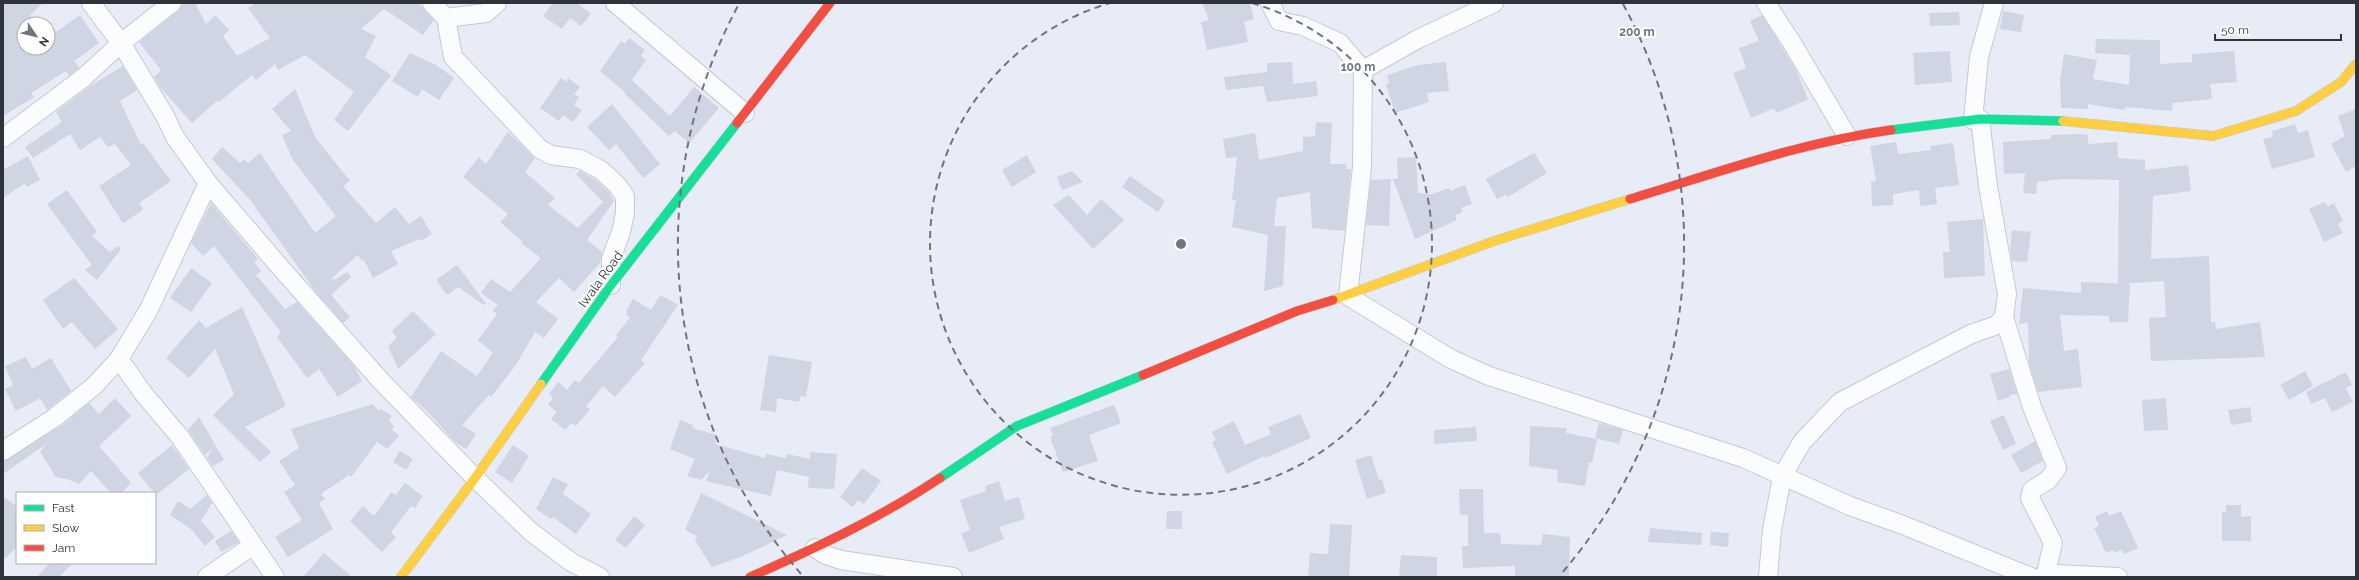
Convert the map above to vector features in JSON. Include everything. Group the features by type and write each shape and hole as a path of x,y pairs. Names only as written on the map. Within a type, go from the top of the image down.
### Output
{"street":[{"path":"91,3 121,43 165,116 175,137 208,183 381,381 475,478 530,531 571,562 600,577"},
{"path":"3,138 83,78 121,43 172,3"},
{"path":"432,3 446,18 453,58 540,149 551,155 580,159 601,170 618,186 625,196 625,213 621,232 611,259 611,285"},
{"path":"446,18 486,14 497,3"},
{"path":"615,3 745,113"},
{"name":"Iwala Road","path":"401,577 475,478 611,285 830,3"},
{"path":"1270,3 1279,21 1304,26 1340,42 1363,70 1362,167 1348,296"},
{"path":"1363,70 1418,39 1494,3"},
{"path":"1766,3 1792,43 1847,136"},
{"path":"1994,3 1979,57 1976,119 2007,294 2004,317 2032,407 2057,468 2048,480 2032,490 2030,498 2053,543 2044,577 2062,574 2118,577"},
{"path":"750,577 815,548 898,506 1017,426 1035,417 1186,358 1297,311 1348,296 1497,240 1778,154 1847,136 1976,119 2081,121 2148,131 2213,136 2296,111 2341,82 2356,64"},
{"path":"3,451 54,418 94,386 119,359 148,311 208,183"},
{"path":"1348,296 1451,359 1488,376 1743,458 1850,506 1902,525 2031,577"},
{"path":"1768,577 1772,530 1782,476 1802,442 1840,402 1971,334 1997,325 2004,317"},
{"path":"119,359 143,393 180,437 238,521 252,546 275,577"},
{"path":"207,577 252,546"},
{"path":"815,548 826,555 841,560 953,577"}],"building":[{"path":"3,3 43,3 30,15 31,16 16,16 16,56 56,56 56,32 80,15 99,43 74,61 79,68 69,76 66,71 31,93 34,97 3,116"},
{"path":"184,3 195,3 206,24 215,15 229,30 223,36 237,56 270,38 248,8 256,3 418,3 434,20 423,35 384,9 361,29 376,36 365,57 391,75 348,131 334,120 354,92 305,55 278,70 275,64 256,80 252,75 219,102 218,100 192,123 160,87 154,77 161,70 139,42 178,11"},
{"path":"553,3 577,3 591,14 581,26 570,18 562,29 543,16"},
{"path":"1202,3 1250,3 1254,19 1244,22 1248,42 1207,50 1201,22 1209,20"},
{"path":"2003,11 2024,15 2021,32 2000,29"},
{"path":"1959,12 1960,25 1930,26 1929,13"},
{"path":"1762,15 1796,70 1808,99 1777,113 1774,108 1751,118 1733,73 1746,68 1739,48 1759,41 1750,21"},
{"path":"629,38 645,50 641,56 646,60 632,80 670,116 694,87 719,108 689,143 675,131 669,136 624,93 625,92 600,71 621,41 625,44"},
{"path":"2096,39 2160,40 2160,64 2192,62 2192,54 2234,51 2237,82 2210,84 2212,99 2173,103 2172,111 2125,107 2124,110 2088,104 2088,109 2061,108 2060,80 2064,54 2097,60 2093,79 2129,85 2130,55 2095,53"},
{"path":"1950,51 1952,82 1915,85 1913,53"},
{"path":"410,53 436,65 454,78 439,100 422,89 418,97 392,81"},
{"path":"1292,62 1293,84 1316,81 1318,96 1267,102 1263,86 1226,90 1224,77 1267,72 1267,63"},
{"path":"1446,62 1449,91 1427,93 1429,102 1395,113 1386,84 1389,83 1387,75 1418,65"},
{"path":"123,66 137,90 120,101 141,145 143,143 171,181 139,203 143,210 123,223 99,186 131,165 115,144 108,147 100,137 80,150 70,134 33,158 25,147 62,122 56,112 90,86"},
{"path":"561,78 566,82 568,78 580,87 574,94 579,97 574,105 582,110 573,122 563,115 559,121 540,108"},
{"path":"295,89 315,137 350,181 343,186 376,223 395,207 409,224 421,216 432,234 421,241 419,239 391,251 398,264 373,278 364,260 362,261 358,255 332,278 334,280 347,272 351,277 331,295 350,317 343,323 315,291 251,201 212,159 222,147 240,163 244,159 248,163 260,153 315,233 336,216 293,160 282,135 291,131 272,109"},
{"path":"612,104 660,164 643,178 616,144 609,150 587,127"},
{"path":"2356,109 2356,166 2346,172 2331,144 2345,136 2338,116"},
{"path":"1316,122 1332,123 1330,164 1346,164 1346,169 1351,169 1345,231 1312,228 1310,192 1277,198 1274,226 1286,226 1283,286 1264,291 1268,235 1232,227 1236,200 1232,200 1237,157 1226,158 1223,139 1255,133 1259,160 1303,151 1303,137 1315,136"},
{"path":"2295,124 2298,133 2308,130 2315,157 2272,169 2263,139 2273,137 2272,131"},
{"path":"508,132 535,158 525,172 555,198 548,205 578,228 603,202 576,174 580,171 595,179 610,193 614,201 587,240 602,252 600,263 574,292 559,278 536,302 558,319 544,338 535,332 516,365 491,397 489,395 462,425 476,434 466,449 455,442 426,410 411,397 441,351 477,376 493,353 478,340 497,314 493,311 498,305 481,293 491,279 510,292 541,258 521,243 523,242 500,222 508,214 463,177 479,157 486,164"},
{"path":"2051,135 2088,135 2088,144 2117,142 2118,158 2145,160 2145,170 2188,165 2191,191 2153,196 2151,259 2209,256 2211,322 2215,322 2216,329 2260,322 2265,357 2151,361 2149,318 2166,317 2164,281 2118,284 2119,180 2063,179 2037,182 2036,194 2023,193 2025,173 2004,174 2003,142 2051,139"},
{"path":"1896,142 1898,154 1931,150 1930,146 1953,143 1959,185 1935,188 1937,204 1920,206 1919,190 1893,194 1893,205 1872,206 1871,182 1876,181 1870,146"},
{"path":"1534,153 1547,173 1508,197 1506,194 1497,199 1486,179"},
{"path":"1027,155 1036,172 1012,187 1002,170"},
{"path":"28,156 40,180 27,187 25,183 3,198 3,170"},
{"path":"1416,157 1418,193 1432,194 1449,188 1450,191 1465,185 1472,204 1461,208 1463,212 1455,215 1457,220 1415,239 1393,179 1398,179 1397,158"},
{"path":"1072,171 1083,182 1062,190 1057,177"},
{"path":"1130,176 1165,201 1158,212 1122,187"},
{"path":"1391,179 1389,226 1366,225 1371,180"},
{"path":"67,190 97,232 92,236 110,252 118,246 121,249 97,280 85,270 92,265 47,204"},
{"path":"1069,195 1087,215 1101,199 1124,220 1093,249 1053,205"},
{"path":"2325,202 2328,207 2334,203 2343,221 2338,224 2343,233 2324,242 2309,209"},
{"path":"211,203 258,259 254,262 261,271 256,275 285,309 297,302 354,366 362,381 338,397 319,369 307,378 277,337 281,332 214,246 203,256 191,243"},
{"path":"1983,219 1985,276 1944,278 1943,252 1950,252 1947,222"},
{"path":"2012,230 2031,232 2027,262 2012,261 2010,250"},
{"path":"457,265 486,304 484,305 458,287 447,295 436,280"},
{"path":"191,268 212,283 191,312 170,298"},
{"path":"74,278 118,329 95,349 72,322 63,329 43,300"},
{"path":"2081,282 2130,284 2128,322 2109,322 2109,316 2060,315 2064,351 2078,349 2082,387 2038,392 2029,363 2028,323 2019,324 2023,288 2081,293"},
{"path":"660,295 678,305 641,360 645,363 615,397 603,386 586,406 590,409 576,426 571,423 565,430 551,419 557,412 548,405 553,398 549,394 558,382 567,390 575,380 579,383 618,337 616,335 630,318 626,315 628,312 626,311 633,299 651,310"},
{"path":"242,307 286,406 245,427 271,452 260,462 213,415 234,394 215,349 189,378 166,358 199,320 206,328"},
{"path":"413,311 436,334 398,369 388,346 397,338 392,331"},
{"path":"769,355 812,362 806,397 800,396 799,402 777,398 776,412 760,410"},
{"path":"26,357 32,369 51,358 71,391 47,410 40,398 16,411 5,389 13,385 5,366"},
{"path":"2009,369 2017,394 2009,395 2010,397 1998,401 1990,374"},
{"path":"2305,371 2313,386 2289,400 2280,385"},
{"path":"2346,372 2352,385 2346,388 2353,402 2332,412 2325,398 2311,404 2306,392"},
{"path":"115,398 131,416 99,446 131,483 122,492 110,492 91,471 79,484 67,479 56,477 40,452 46,444 3,474 3,461 60,427 89,403 99,414"},
{"path":"2166,398 2168,430 2144,431 2142,400"},
{"path":"373,404 379,411 381,409 392,416 389,421 394,426 392,430 399,436 387,449 377,442 351,477 349,475 321,494 325,499 319,503 333,529 288,557 275,537 302,520 284,492 295,485 279,461 299,448 291,429"},
{"path":"1114,405 1121,423 1089,435 1098,461 1063,472 1050,437 1053,436 1050,428"},
{"path":"2250,407 2252,422 2231,425 2228,410"},
{"path":"1300,414 1311,438 1265,458 1264,456 1227,474 1212,442 1216,440 1212,432 1234,421 1245,445 1271,434 1268,427"},
{"path":"2004,415 2016,444 2003,450 1990,421"},
{"path":"199,417 224,460 213,466 207,458 212,449 205,455 188,430"},
{"path":"680,420 693,425 692,428 717,435 715,444 765,458 766,454 786,458 787,454 810,459 810,452 837,454 834,489 808,488 809,477 777,470 771,496 706,481 710,471 701,480 687,476 695,459 670,449"},
{"path":"1599,423 1623,430 1619,444 1595,438"},
{"path":"1530,426 1567,428 1566,433 1597,439 1592,463 1589,462 1585,486 1557,482 1558,470 1529,466"},
{"path":"1476,427 1477,441 1434,444 1434,430"},
{"path":"2035,441 2043,461 2021,473 2011,455"},
{"path":"172,445 189,469 156,495 156,492 154,492 138,473"},
{"path":"513,445 529,456 512,483 495,472"},
{"path":"400,451 413,459 406,470 393,462"},
{"path":"1371,455 1379,480 1382,479 1386,493 1367,499 1355,460"},
{"path":"862,468 881,481 864,504 858,500 853,507 840,497"},
{"path":"553,477 568,484 563,494 591,514 576,534 553,517 551,519 536,509"},
{"path":"999,481 1005,501 1019,497 1025,519 999,527 1004,539 969,553 961,534 970,530 960,500 986,491 985,486"},
{"path":"405,483 423,496 415,508 411,506 391,532 396,537 382,552 350,521 363,506 374,516 391,492 396,495"},
{"path":"1459,489 1483,489 1484,533 1500,533 1501,544 1541,545 1543,534 1570,537 1569,577 1515,577 1515,566 1463,568 1462,546 1468,546 1468,515 1460,515"},
{"path":"701,493 787,535 743,556 712,567 695,541 697,536 685,530"},
{"path":"207,495 212,503 201,521 215,537 205,546 191,529 170,515 178,501 190,509"},
{"path":"3,497 16,505 16,548 3,560"},
{"path":"2226,505 2241,505 2241,517 2251,516 2251,541 2222,541 2222,512 2226,512"},
{"path":"1167,511 1182,511 1182,529 1166,529"},
{"path":"2107,511 2109,516 2121,511 2138,548 2124,554 2122,550 2115,553 2113,550 2106,553 2094,528 2099,526 2095,517"},
{"path":"634,516 645,525 626,548 615,540"},
{"path":"1330,524 1352,525 1349,577 1308,577 1310,553 1328,554"},
{"path":"1650,528 1702,533 1701,545 1648,542"},
{"path":"231,531 239,542 221,552 215,541"},
{"path":"1711,532 1729,533 1728,547 1710,545"},
{"path":"324,553 352,577 303,577"},
{"path":"1401,555 1437,557 1437,577 1399,577"},
{"path":"49,564 72,564 59,577 37,577"}],"traffic: fast":[{"path":"1891,130 1980,119 2063,121"},
{"path":"541,384 611,285 737,123"},
{"path":"940,478 1017,426 1143,375"}],"traffic: slow":[{"path":"2063,121 2213,136 2296,111 2341,82 2356,64"},
{"path":"1333,300 1497,240 1630,199"},
{"path":"401,577 475,478 541,384"}],"traffic: jam":[{"path":"737,123 830,3"},
{"path":"1630,199 1792,150 1858,135 1891,130"},
{"path":"1143,375 1297,311 1333,300"},
{"path":"750,577 847,532 917,493 940,478"}]}
